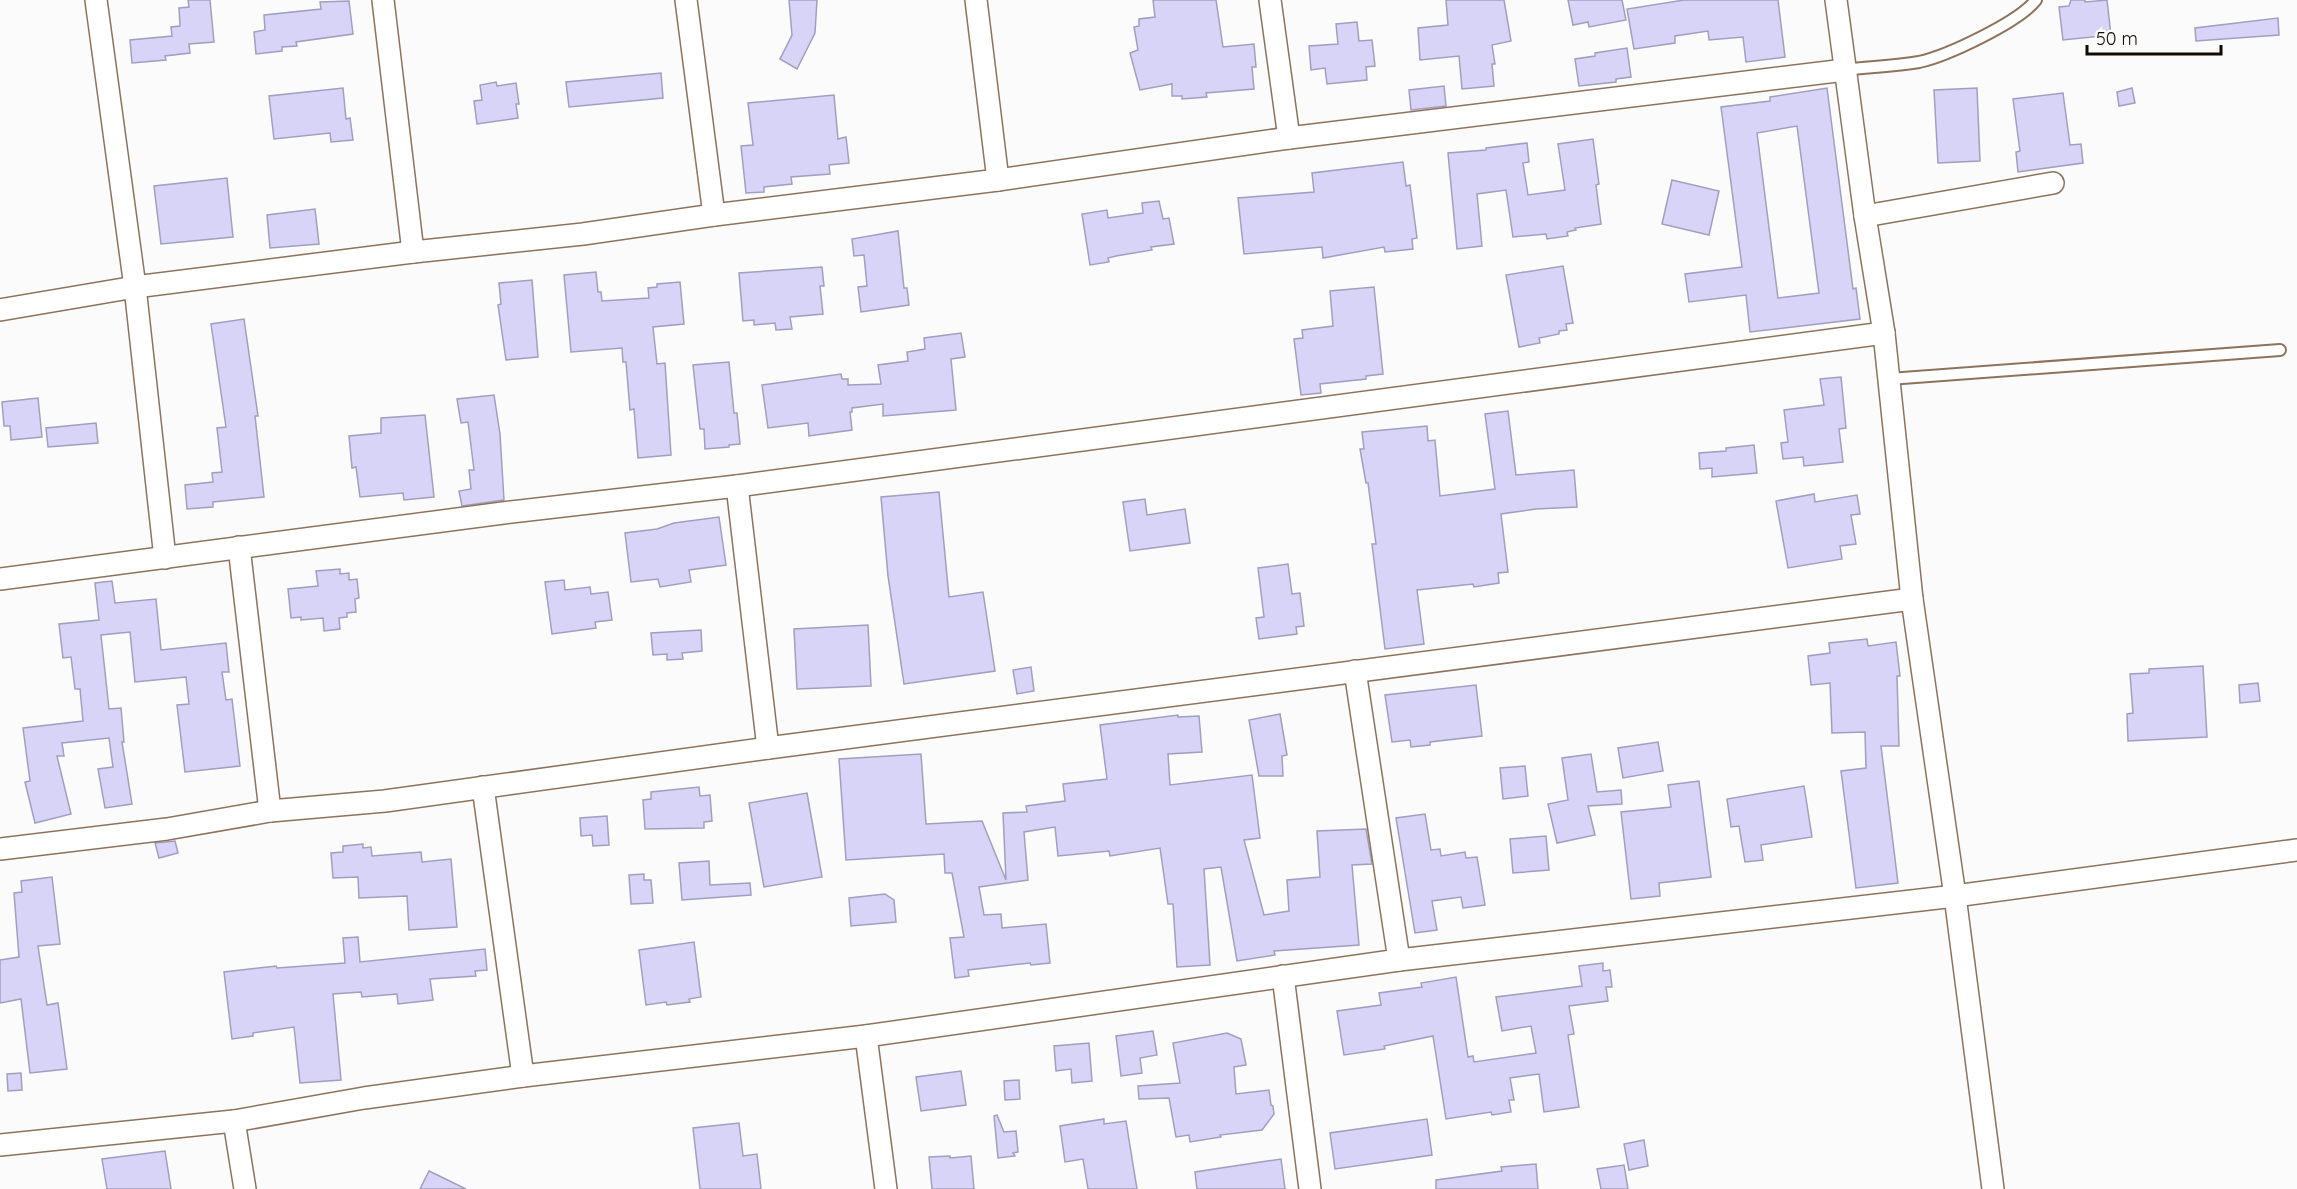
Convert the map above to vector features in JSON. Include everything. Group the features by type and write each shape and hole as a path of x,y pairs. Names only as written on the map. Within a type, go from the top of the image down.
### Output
{"street":[{"path":"96,0 135,287 165,558"},
{"path":"383,0 413,252"},
{"path":"686,0 714,215"},
{"path":"976,0 998,180"},
{"path":"1270,0 1289,138"},
{"path":"1836,0 1865,216 1884,333 1912,599 1955,896 1993,1189"},
{"path":"0,310 135,287 413,252 583,234 714,215 998,180 1289,138 1845,69"},
{"path":"1865,216 2053,183"},
{"path":"0,579 503,513 737,486 1884,333"},
{"path":"737,486 768,748"},
{"path":"240,548 270,811"},
{"path":"0,849 167,830 270,811 386,801 768,748 1912,599"},
{"path":"1355,671 1399,960"},
{"path":"483,787 523,1076"},
{"path":"0,1145 234,1121 364,1098 523,1076 866,1036 1399,960 1955,896 2297,850"},
{"path":"1282,976 1310,1189"},
{"path":"866,1036 886,1189"},
{"path":"234,1121 245,1189"}],"lane":[{"path":"1845,69 1919,62 1941,55 1995,29 2030,8 2036,0"},
{"path":"1889,378 2280,350"}],"building":[{"path":"188,0 210,0 214,42 189,44 190,53 165,56 166,60 132,63 130,40 172,36 171,27 180,26 179,8 189,7"},
{"path":"789,0 817,0 815,33 797,69 780,59 792,35"},
{"path":"1153,0 1216,0 1223,47 1254,44 1256,67 1252,67 1254,89 1206,93 1207,97 1182,99 1182,96 1172,96 1172,84 1140,90 1130,53 1138,50 1134,27 1139,26 1139,19 1155,17"},
{"path":"1446,0 1504,0 1511,41 1492,45 1495,64 1492,64 1494,86 1462,89 1459,56 1420,60 1418,28 1448,25"},
{"path":"1568,0 1622,0 1626,20 1589,27 1588,22 1573,25"},
{"path":"1684,0 1778,0 1785,57 1746,62 1743,37 1709,40 1708,31 1675,36 1675,43 1634,49 1627,9"},
{"path":"2071,0 2085,0 2085,2 2107,0 2111,35 2063,40 2059,7 2069,6"},
{"path":"349,1 353,34 296,42 297,46 282,47 282,51 256,54 254,32 265,30 264,15 321,9 320,2"},
{"path":"2278,18 2279,35 2196,41 2195,28"},
{"path":"1357,22 1359,41 1372,40 1375,66 1366,67 1367,80 1327,84 1325,68 1311,70 1309,46 1338,44 1336,24"},
{"path":"1627,48 1631,77 1616,79 1616,82 1579,86 1575,59"},
{"path":"661,73 663,98 569,107 566,82"},
{"path":"496,82 497,86 516,83 518,118 477,124 474,101 482,100 480,85"},
{"path":"1444,86 1446,106 1411,110 1409,90"},
{"path":"343,88 346,119 350,118 353,140 331,142 330,133 274,139 269,96"},
{"path":"1827,88 1853,289 1856,288 1860,319 1750,332 1746,295 1689,302 1685,274 1742,267 1721,107 1770,101 1770,97","holes":["1797,126 1819,293 1778,298 1757,133"]},
{"path":"1977,88 1980,161 1938,163 1934,90"},
{"path":"2132,88 2135,103 2119,106 2117,92"},
{"path":"2063,93 2070,145 2081,144 2083,163 2018,172 2016,152 2020,151 2013,99"},
{"path":"834,95 838,139 846,137 849,163 829,165 830,174 791,177 792,184 764,187 764,192 746,193 741,146 753,145 748,103"},
{"path":"1593,139 1601,224 1575,228 1576,230 1567,232 1568,236 1547,239 1546,234 1513,237 1506,190 1477,194 1482,246 1457,249 1448,153 1527,143 1529,162 1523,163 1528,195 1565,190 1558,144"},
{"path":"1403,162 1406,186 1410,185 1417,238 1412,239 1413,249 1385,252 1384,247 1323,258 1322,247 1244,254 1238,198 1314,192 1312,173"},
{"path":"227,178 233,237 161,244 154,186"},
{"path":"1672,180 1719,191 1709,235 1662,224"},
{"path":"1159,201 1163,219 1169,218 1174,244 1151,247 1152,250 1116,256 1108,258 1109,262 1090,265 1082,214 1107,210 1108,218 1143,213 1142,203"},
{"path":"315,209 319,244 270,248 267,215"},
{"path":"898,231 904,288 907,288 909,305 861,312 858,287 867,286 864,255 854,256 852,239"},
{"path":"1563,266 1573,323 1566,324 1567,330 1559,331 1559,334 1539,338 1540,343 1519,347 1506,275"},
{"path":"822,267 824,286 820,286 823,314 790,317 792,329 776,330 775,323 754,325 754,320 743,321 739,273"},
{"path":"596,272 598,292 601,292 602,301 649,298 648,288 657,287 657,284 680,282 684,324 653,327 657,364 665,363 671,455 638,458 634,409 630,410 626,362 623,362 622,348 571,352 564,275"},
{"path":"532,280 538,357 506,360 498,305 501,304 499,283"},
{"path":"1374,287 1383,374 1366,376 1366,379 1320,384 1321,393 1301,395 1294,339 1303,338 1302,330 1333,326 1330,291"},
{"path":"244,319 258,416 255,416 264,497 213,502 213,507 187,509 185,485 213,482 212,473 222,472 217,428 226,427 211,324"},
{"path":"961,333 965,357 951,359 956,410 883,416 883,404 852,408 850,412 852,430 809,436 808,423 768,428 762,385 841,374 842,379 848,379 848,385 881,384 878,365 908,361 907,352 925,349 924,338"},
{"path":"729,362 734,413 737,413 740,444 705,449 704,429 700,429 693,365"},
{"path":"1841,377 1846,428 1839,429 1843,462 1804,466 1803,457 1783,459 1781,443 1788,442 1784,410 1824,405 1820,379"},
{"path":"494,395 500,434 504,500 462,506 459,491 471,489 469,470 474,470 468,422 461,423 457,399"},
{"path":"38,398 42,437 11,440 10,426 4,426 2,402"},
{"path":"1508,411 1516,475 1574,470 1577,507 1501,514 1508,572 1498,573 1499,583 1474,587 1473,584 1417,590 1424,644 1385,649 1372,544 1376,544 1368,483 1366,483 1360,449 1364,449 1362,432 1427,426 1428,441 1435,440 1440,496 1495,489 1485,414"},
{"path":"425,415 434,497 404,500 403,493 360,497 356,467 352,468 349,436 381,433 381,418"},
{"path":"96,423 98,443 48,447 46,428"},
{"path":"1754,445 1757,473 1712,477 1712,468 1700,469 1699,453 1726,451 1726,448"},
{"path":"939,492 949,597 983,592 995,671 904,684 888,576 881,497"},
{"path":"1814,494 1815,502 1857,495 1860,514 1851,515 1856,544 1840,546 1842,559 1788,568 1776,501"},
{"path":"1145,499 1147,515 1185,509 1190,543 1130,551 1123,502"},
{"path":"719,517 726,565 689,570 691,582 660,587 658,579 631,582 625,533"},
{"path":"1288,564 1292,594 1300,593 1304,626 1296,627 1297,634 1259,639 1256,618 1264,617 1258,568"},
{"path":"340,569 340,574 349,573 349,580 357,579 359,598 355,599 356,612 347,613 347,617 339,618 340,629 324,631 323,618 301,620 301,617 291,618 288,589 318,586 316,571"},
{"path":"564,580 565,590 590,587 591,594 608,592 612,620 595,622 596,628 552,634 545,582"},
{"path":"112,581 115,603 156,599 161,650 226,643 229,672 222,672 226,700 232,699 240,766 185,772 177,705 189,704 186,677 135,682 130,632 101,635 109,709 121,708 124,742 122,742 132,804 105,808 98,769 113,767 109,738 62,743 64,756 57,756 71,814 35,823 25,782 30,781 23,728 83,721 80,689 75,689 71,657 63,658 59,624 99,620 95,583"},
{"path":"868,625 871,686 797,689 794,629"},
{"path":"701,630 702,651 682,653 683,659 667,660 667,654 653,655 651,633"},
{"path":"1867,639 1868,646 1896,642 1900,676 1897,676 1899,746 1881,746 1898,883 1856,888 1841,771 1866,768 1865,732 1832,733 1830,683 1811,685 1808,656 1830,653 1829,643"},
{"path":"2203,666 2207,737 2128,741 2127,714 2133,713 2130,674 2149,673 2149,669"},
{"path":"1031,667 1034,691 1017,694 1013,670"},
{"path":"2258,683 2260,701 2240,703 2239,685"},
{"path":"1476,685 1482,736 1430,742 1430,745 1411,747 1410,740 1392,742 1385,695"},
{"path":"1280,714 1287,755 1282,756 1283,776 1259,776 1249,720"},
{"path":"1178,715 1178,717 1199,716 1202,752 1168,754 1170,785 1252,775 1260,838 1244,840 1264,915 1289,911 1287,880 1320,877 1317,831 1366,829 1372,864 1352,865 1359,945 1274,951 1275,955 1237,961 1221,867 1204,869 1210,965 1177,967 1173,904 1168,904 1160,848 1110,856 1109,851 1058,856 1055,827 1024,832 1028,880 979,887 984,915 1001,914 1002,928 1046,924 1050,963 968,970 969,976 955,978 950,938 964,937 952,873 945,873 944,854 846,860 839,759 921,754 926,824 982,821 1006,880 1003,813 1027,812 1026,806 1065,801 1063,784 1107,779 1100,725"},
{"path":"1658,742 1663,771 1623,778 1618,748"},
{"path":"1591,754 1597,792 1621,790 1622,804 1588,806 1595,835 1557,843 1548,804 1568,800 1562,758"},
{"path":"1525,766 1528,796 1503,799 1500,768"},
{"path":"1699,781 1711,877 1659,883 1660,896 1631,899 1621,812 1671,807 1668,785"},
{"path":"1804,786 1812,837 1761,845 1763,860 1745,862 1739,826 1731,827 1727,799"},
{"path":"699,787 700,796 710,795 712,821 704,822 704,828 645,829 643,800 651,799 651,792"},
{"path":"807,793 822,877 764,887 749,803"},
{"path":"1425,814 1431,850 1440,849 1441,856 1465,852 1466,858 1477,857 1485,905 1463,908 1461,897 1432,901 1437,930 1415,933 1396,818"},
{"path":"607,816 609,845 593,846 592,835 581,836 580,818"},
{"path":"1546,836 1549,870 1513,873 1510,839"},
{"path":"175,841 178,853 159,858 155,843"},
{"path":"363,844 363,848 371,847 372,856 421,852 422,862 451,859 457,927 409,930 407,896 359,898 358,877 333,878 331,853 343,852 343,846"},
{"path":"709,861 710,885 750,883 751,895 682,900 679,863"},
{"path":"644,874 644,880 651,880 653,903 631,904 629,875"},
{"path":"52,877 60,944 38,946 47,1005 58,1003 67,1069 30,1073 21,999 0,1003 0,960 19,957 14,893 22,892 21,881"},
{"path":"885,894 894,900 896,922 851,926 849,898"},
{"path":"358,937 360,962 485,949 487,970 475,971 476,976 430,979 433,1000 398,1004 397,994 362,997 361,992 333,994 341,1080 300,1083 294,1027 253,1033 253,1036 232,1039 224,972 276,966 277,968 345,963 343,938"},
{"path":"694,942 701,997 689,999 690,1002 646,1005 639,950"},
{"path":"1603,963 1603,971 1610,970 1612,987 1606,987 1608,1001 1569,1006 1574,1034 1568,1035 1579,1107 1544,1112 1539,1074 1510,1078 1514,1100 1509,1100 1511,1112 1492,1115 1491,1112 1446,1119 1433,1036 1384,1046 1385,1049 1344,1055 1337,1011 1381,1005 1379,993 1422,987 1421,983 1456,977 1468,1057 1473,1056 1474,1062 1536,1053 1531,1026 1502,1031 1496,997 1582,986 1579,966"},
{"path":"1153,1031 1157,1055 1140,1058 1142,1073 1121,1076 1116,1036"},
{"path":"1227,1033 1241,1039 1246,1065 1234,1067 1236,1094 1269,1090 1274,1114 1262,1130 1220,1135 1221,1137 1190,1142 1189,1135 1176,1137 1169,1098 1139,1099 1138,1086 1180,1083 1173,1043"},
{"path":"1089,1043 1092,1081 1072,1083 1071,1069 1056,1071 1054,1046"},
{"path":"961,1071 966,1105 921,1111 916,1077"},
{"path":"21,1073 22,1090 8,1091 7,1074"},
{"path":"1019,1080 1020,1099 1005,1100 1004,1081"},
{"path":"997,1115 1004,1132 1016,1131 1018,1152 1013,1153 1015,1156 998,1158 994,1116"},
{"path":"1104,1119 1104,1124 1126,1121 1137,1189 1088,1189 1083,1159 1065,1162 1060,1126"},
{"path":"1427,1119 1432,1155 1335,1169 1330,1133"},
{"path":"739,1123 743,1156 757,1154 761,1189 700,1189 693,1128"},
{"path":"1644,1140 1648,1166 1629,1170 1624,1144"},
{"path":"165,1151 171,1189 107,1189 102,1159"},
{"path":"950,1156 950,1158 971,1156 974,1189 932,1189 929,1157"},
{"path":"1281,1159 1285,1189 1197,1189 1195,1172"},
{"path":"1536,1164 1538,1189 1436,1189 1436,1180 1502,1171 1501,1167"},
{"path":"1624,1165 1628,1189 1601,1189 1597,1169"},
{"path":"429,1171 466,1189 420,1189"}]}
